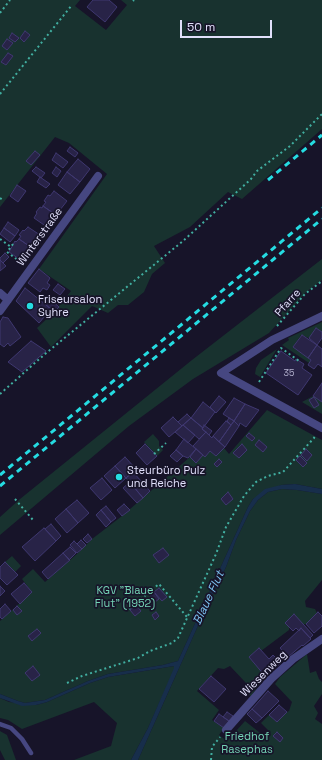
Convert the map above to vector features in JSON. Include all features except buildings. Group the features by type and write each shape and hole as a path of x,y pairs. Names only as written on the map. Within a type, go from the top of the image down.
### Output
{"street":[{"name":"Winterstraße","path":"0,311 98,176"},
{"path":"0,293 8,300"},
{"path":"320,427 221,373 272,340 322,316"},
{"name":"Wiesenweg","path":"226,730 271,679 293,660 322,639"}],"lane":[{"path":"0,724 11,728 22,738 31,753"}],"path":[{"path":"0,13 10,0"},
{"path":"0,94 72,5"},
{"path":"0,394 45,354 183,241 251,179 257,171 290,146 322,114"},
{"path":"0,238 11,247"},
{"path":"13,244 7,252 31,269"},
{"name":"Pfarre","path":"272,340 276,328 305,294 322,281"},
{"path":"261,377 281,348 299,361"},
{"path":"67,683 82,676 138,658 150,651 172,643 179,636 216,554 226,528 244,496 256,482 268,476 283,472 314,438 320,427"},
{"path":"154,454 166,443"},
{"path":"15,500 33,520"},
{"path":"129,609 159,584 187,617"},
{"path":"210,760 212,747 226,730"}],"green space":[{"path":"0,0 80,0 75,6 106,30 127,5 121,0 322,0 322,129 242,199 228,192 190,227 154,246 165,263 152,274 144,292 128,305 118,305 108,313 92,306 51,347 37,328 54,312 71,291 39,269 107,174 69,143 55,137 0,207"},
{"path":"322,259 322,280 306,292 269,333 193,379 129,426 0,535 0,517 20,499 192,360"},
{"path":"322,322 322,332 316,328 309,338 301,335 293,347 311,360 309,363 282,345 289,340 288,338"},
{"path":"277,349 260,377 255,374 256,368 261,360"},
{"path":"313,396 322,402 322,414 302,402"},
{"name":"KGV \"Blaue Flut\" (1952)","path":"267,410 322,440 322,489 295,484 281,485 253,499 178,661 108,674 45,700 25,703 0,694 0,621 32,592 22,579 33,569 45,582 92,539 122,516 190,457 196,463 203,455 205,457 210,451 216,456 224,448 229,454"},
{"path":"153,434 159,441 159,446 163,450 157,456 144,442"},
{"name":"Friedhof Rasephas","path":"282,489 322,494 322,580 305,601 306,607 315,609 317,613 306,624 289,627 289,630 261,651 259,648 249,657 265,676 251,696 246,693 246,683 230,666 224,669 218,668 197,691 219,710 212,720 224,728 219,735 227,741 245,721 264,736 268,730 261,723 269,715 277,722 289,711 292,702 275,684 280,677 307,654 310,673 316,671 322,682 322,694 314,706 318,713 315,719 322,724 322,760 138,760 250,511 258,500 268,492"},
{"path":"12,556 21,566 15,572 5,562"},
{"path":"174,666 175,668 148,728 131,760 74,760 111,746 117,723 94,702 22,729 8,720 0,718 0,698 9,702 36,705 108,677"},
{"path":"0,731 7,735 16,760 5,760 0,750"}],"water":[{"name":"Blaue Flut","path":"295,484 322,489 322,494 282,489 268,492 258,500 250,511 138,760 131,760 148,728 174,666 108,677 36,705 22,706 0,698 0,694 25,703 45,700 108,674 178,661 253,499 265,489 281,485"}],"railway":[{"path":"268,180 322,135"},
{"path":"0,475 322,208"},
{"path":"0,486 322,219"}],"place":[{"name":"Friseursalon Syhre","path":"30,306"},
{"name":"Steurbüro Pulz und Reiche","path":"119,477"}]}
